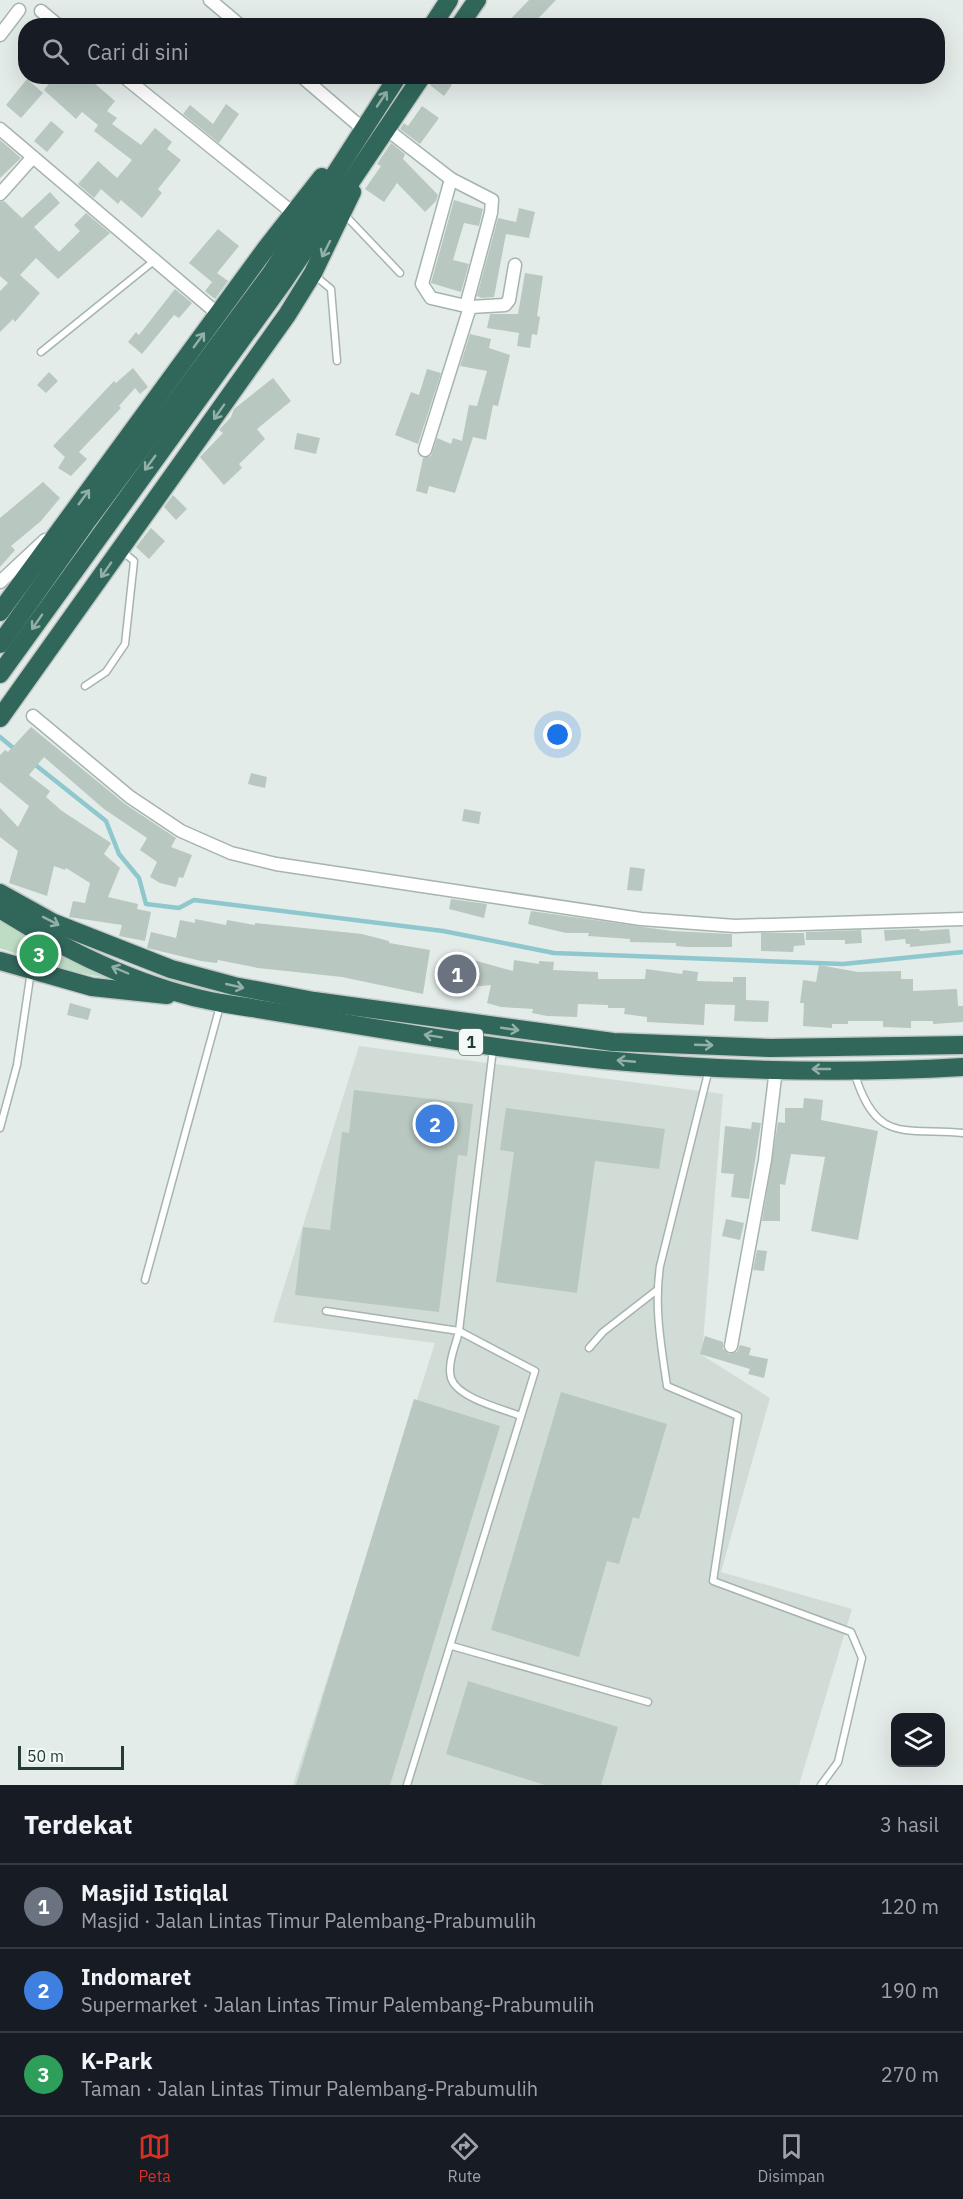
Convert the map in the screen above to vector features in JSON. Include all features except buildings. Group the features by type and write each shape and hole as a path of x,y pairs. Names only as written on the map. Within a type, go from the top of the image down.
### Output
{"highway":[{"path":"437,18 449,0"},
{"path":"465,18 477,0"},
{"path":"0,674 278,276 350,148 393,84"},
{"path":"0,644 85,524 278,276 417,84"},
{"path":"0,612 293,213 350,148"},
{"path":"0,718 287,315 313,273 344,213 366,157"},
{"name":"1","path":"0,893 54,923 171,969 234,986 314,1001 614,1042 771,1048 963,1045"},
{"name":"1","path":"0,909 93,959 193,998 221,1003 494,1046 603,1060 709,1068 963,1067"},
{"path":"0,961 92,987 193,998"},
{"path":"883,1069 884,1047"}],"street":[{"path":"210,0 231,18"},
{"path":"0,35 19,10"},
{"path":"41,11 49,18"},
{"path":"133,84 293,213"},
{"path":"310,84 363,129"},
{"path":"386,128 451,180 492,200 493,204 468,307 425,450"},
{"path":"0,129 156,259 218,314"},
{"path":"0,194 33,157"},
{"path":"451,180 422,284 431,298 468,307 505,305 509,300 515,265"},
{"path":"0,582 70,517"},
{"path":"33,716 130,797 181,831 231,853 276,864 641,919 735,926 963,919"},
{"path":"731,1346 765,1160 776,1069"}],"lane":[{"path":"344,213 400,273"},
{"path":"41,352 156,259"},
{"path":"313,273 331,289 337,361"},
{"path":"85,686 106,672 125,644 134,561 121,549"},
{"path":"0,1128 17,1065 31,971"},
{"path":"145,1280 221,1003"},
{"path":"494,1046 459,1331 450,1364 451,1378 457,1387 477,1400 521,1416"},
{"path":"709,1068 660,1266 657,1313 667,1386 738,1416 713,1581 850,1632 862,1658 838,1762 821,1785"},
{"path":"853,1069 868,1108 883,1124 902,1130 963,1133"},
{"path":"589,1348 603,1332 657,1290"},
{"path":"326,1311 459,1331 535,1371 452,1646 407,1785"},
{"path":"452,1646 648,1702"}],"shaded area":[{"path":"359,1046 723,1094 702,1355 770,1398 721,1572 852,1609 799,1785 293,1785 435,1343 273,1322"}],"green space":[{"path":"0,921 71,960 133,983 60,969 0,948"}],"waterway":[{"path":"0,737 17,751"},
{"path":"33,763 106,821 119,854 139,878 146,904 179,908 194,900 443,931 554,953 843,964 963,952"}],"place":[{"name":"K-Park","path":"39,954"},
{"name":"Masjid Istiqlal","path":"457,974"},
{"name":"Indomaret","path":"435,1124"}]}
